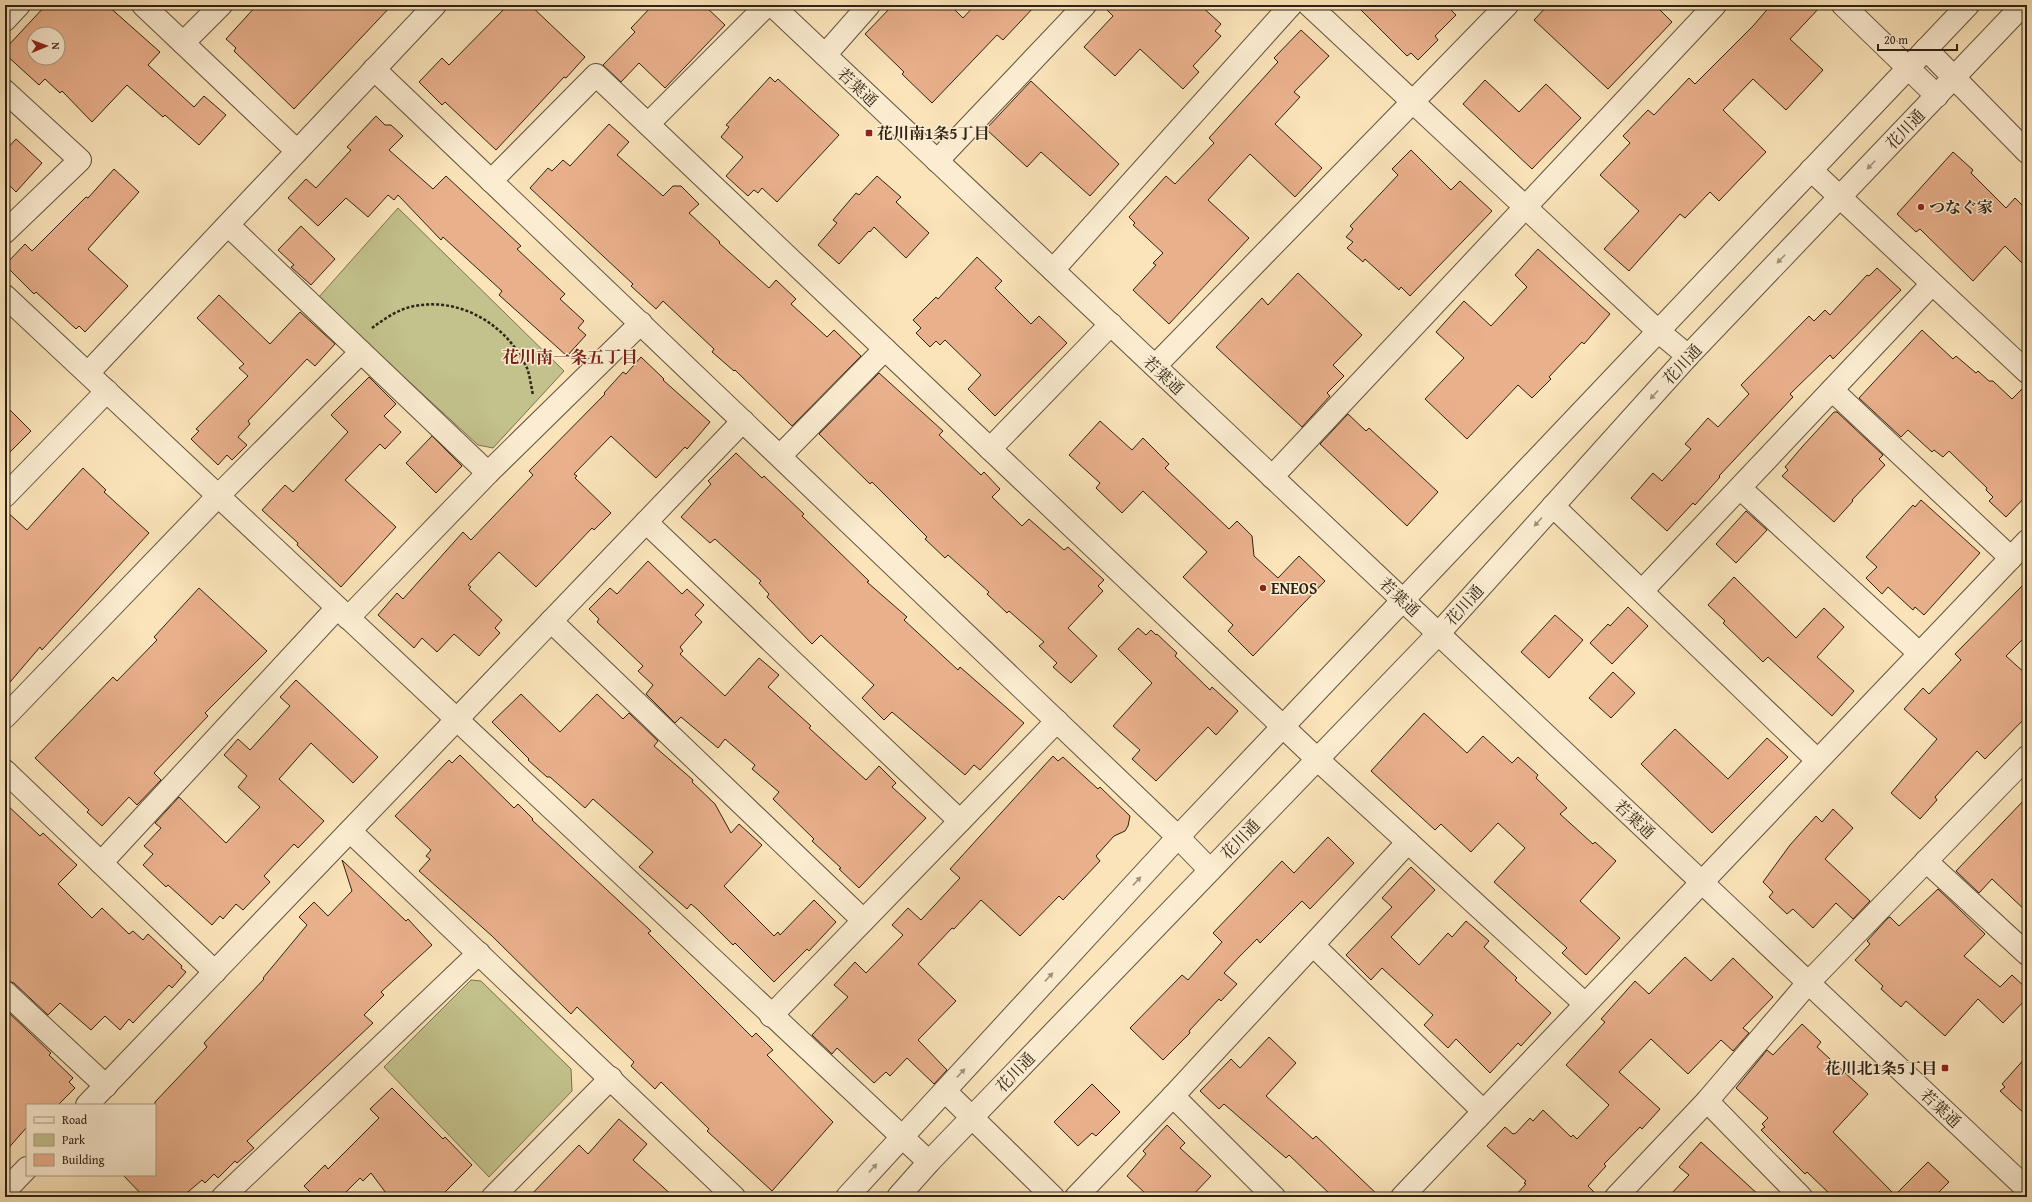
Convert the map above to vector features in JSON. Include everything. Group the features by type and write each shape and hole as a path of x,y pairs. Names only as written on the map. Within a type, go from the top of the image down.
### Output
{"street":[{"path":"5,20 19,5"},
{"path":"142,5 297,151"},
{"path":"183,43 221,5"},
{"path":"88,374 435,5"},
{"path":"648,124 767,5"},
{"name":"若葉通","path":"772,5 2027,1189"},
{"path":"825,55 869,5"},
{"path":"937,161 1084,5"},
{"path":"1053,270 1291,5"},
{"path":"1309,5 1658,331 1688,356"},
{"path":"1155,366 1414,103 1507,5"},
{"path":"1272,477 1715,5"},
{"path":"1844,5 1937,96"},
{"path":"847,1197 1178,837 1968,5"},
{"name":"花川通","path":"898,1197 928,1162 972,1116 1439,633 1688,356 2023,5"},
{"path":"1926,49 2027,152"},
{"path":"374,69 1057,721 1178,837 1210,870"},
{"path":"491,181 596,75 1317,759 1585,1004"},
{"path":"5,91 80,160 5,232"},
{"path":"1811,170 1839,198 2027,372"},
{"path":"228,225 488,473"},
{"path":"1642,591 1932,284"},
{"path":"5,296 928,1162"},
{"path":"101,863 343,613 641,324"},
{"path":"990,449 1111,324"},
{"path":"780,456 885,349"},
{"path":"5,717 218,496 361,352"},
{"path":"1832,390 2011,558"},
{"path":"5,496 107,391"},
{"path":"88,1104 743,421"},
{"path":"1740,488 1919,653"},
{"path":"1553,506 1817,760"},
{"path":"646,522 960,821"},
{"path":"1402,1197 2027,541"},
{"path":"551,621 864,920"},
{"path":"771,1016 1057,721"},
{"path":"1616,1197 1707,1101 1808,983 2027,758"},
{"path":"5,771 215,972"},
{"path":"350,831 611,1078 734,1197"},
{"path":"1076,1197 1173,1096 1408,842"},
{"path":"1926,861 2027,954"},
{"path":"1313,945 1483,1111"},
{"path":"223,1197 479,954"},
{"path":"5,992 106,1086"},
{"path":"493,1197 611,1078"},
{"path":"945,1091 1053,1197"},
{"path":"1173,1096 1274,1197"},
{"path":"1707,1101 1801,1197"},
{"path":"5,1191 26,1169"}],"path":[{"path":"370,329 387,318 414,306 448,304 479,316 505,334 527,368 534,396"}],"green space":[{"path":"398,208 564,371 493,448 478,445 318,298"},
{"path":"471,980 481,981 571,1069 572,1091 489,1177 384,1067"}],"building":[{"path":"46,5 107,5 160,52 148,65 194,107 204,96 226,115 199,145 165,115 163,117 127,85 92,122 62,91 60,93 45,79 39,85 5,54 5,49 26,26 26,66 66,66 66,26 26,26"},
{"path":"257,5 392,5 294,109 234,51 236,48 226,39"},
{"path":"508,5 530,5 585,57 566,78 564,77 496,150 445,102 442,105 419,82 442,58 449,65"},
{"path":"653,5 704,5 725,25 665,88 639,63 621,82 603,65 635,32 631,28"},
{"path":"893,5 950,5 963,18 975,5 1036,5 1003,40 997,35 932,103 902,74 904,72 865,34"},
{"path":"1102,5 1200,5 1221,24 1215,31 1221,36 1193,66 1199,72 1183,89 1140,49 1115,76 1084,47 1113,16"},
{"path":"1356,5 1446,5 1456,15 1435,36 1438,40 1418,60 1411,53 1407,56"},
{"path":"1548,5 1655,5 1672,22 1608,89 1534,20"},
{"path":"1771,5 1822,5 1790,39 1823,70 1786,110 1753,79 1723,110 1766,152 1719,201 1710,192 1685,218 1680,214 1629,271 1604,249 1639,211 1600,175 1630,143 1623,136 1648,110 1654,115 1689,78 1695,84 1753,26"},
{"path":"1301,30 1329,56 1294,92 1300,97 1275,124 1322,168 1295,197 1250,154 1208,200 1249,238 1169,324 1133,290 1156,265 1153,263 1163,253 1133,225 1135,223 1129,217 1166,176 1175,184 1214,143 1209,138 1278,62 1274,58"},
{"path":"770,77 775,82 778,79 839,135 777,202 762,188 758,193 754,190 748,196 726,176 743,157 721,137 729,127 726,125"},
{"path":"1485,80 1519,112 1546,84 1581,118 1532,169 1463,104"},
{"path":"1031,81 1119,164 1090,196 1041,152 1027,167 986,129"},
{"path":"376,116 385,125 391,125 403,136 389,150 433,189 446,176 521,246 517,249 565,294 560,299 584,321 578,328 586,335 567,356 499,295 502,291 443,237 441,240 398,195 394,200 388,195 368,217 346,198 318,226 288,198 306,179 316,188 351,150 347,147"},
{"path":"609,124 629,142 617,155 663,196 673,186 681,186 699,204 689,213 720,242 719,243 769,288 776,280 796,299 791,304 827,337 834,330 861,356 792,426 735,370 734,371 712,352 714,349 663,301 656,309 631,286 633,284 530,188 548,168 552,171 563,160 570,166"},
{"path":"16,139 42,163 16,192 5,181 5,151"},
{"path":"1411,150 1451,190 1460,181 1492,211 1410,296 1401,287 1399,290 1365,259 1363,262 1347,248 1353,242 1346,237 1353,229 1350,226 1398,175 1392,169"},
{"path":"1953,152 1973,170 1971,173 2006,208 2015,198 2027,210 2027,268 2005,246 1973,281 1920,229 1916,232 1897,214"},
{"path":"114,169 139,192 88,249 128,286 85,332 79,326 76,329 36,292 34,294 5,265 25,244 32,251 86,197 88,198"},
{"path":"877,176 901,197 896,202 929,233 906,258 874,227 839,264 818,245 837,223 833,220 856,193 859,195"},
{"path":"301,226 335,259 311,285 291,267 294,265 278,250"},
{"path":"1538,249 1610,314 1584,344 1582,342 1549,377 1551,379 1532,398 1518,385 1467,439 1425,399 1464,358 1436,332 1464,301 1491,326 1527,287 1515,275"},
{"path":"977,257 1002,281 995,288 1031,324 1039,316 1067,343 995,416 968,389 981,375 945,340 940,345 936,341 930,347 916,333 921,328 913,320 936,297 938,299"},
{"path":"1877,268 1901,290 1833,359 1830,355 1790,394 1793,397 1719,476 1720,477 1695,505 1693,503 1667,531 1631,498 1653,473 1662,481 1691,449 1685,444 1708,418 1718,427 1749,394 1741,385 1809,316 1814,321 1825,310 1830,315 1867,275 1869,276"},
{"path":"1298,273 1362,335 1333,365 1344,376 1327,393 1330,396 1302,427 1216,347 1262,298 1268,305"},
{"path":"219,295 270,344 300,312 335,344 315,366 307,359 248,421 250,424 238,437 247,445 232,460 227,455 218,465 191,439 199,431 196,429 248,376 239,368 244,364 197,318"},
{"path":"1922,330 1953,359 1956,356 1976,373 1978,371 1989,381 1993,381 2012,399 2027,384 2027,495 2006,517 1989,501 1993,497 1986,490 1987,488 1949,451 1943,457 1934,450 1932,452 1908,430 1901,437 1859,398"},
{"path":"641,357 664,379 663,380 710,422 687,449 685,447 656,478 611,436 574,474 577,476 575,478 611,513 594,530 592,528 536,587 499,552 468,585 471,587 469,589 502,620 495,628 500,633 479,656 454,634 437,652 422,638 414,648 378,615 397,593 403,599 463,532 471,540 533,475 529,471 605,394 604,393 623,372 626,374"},
{"path":"879,373 943,431 939,435 981,475 984,472 1000,489 992,497 1022,526 1029,519 1064,550 1068,547 1104,580 1098,586 1103,591 1068,628 1097,656 1071,683 1053,667 1057,663 1039,646 1044,642 1009,611 1007,613 987,594 989,592 948,555 945,558 925,539 927,537 872,482 870,484 819,434"},
{"path":"369,377 396,404 384,416 401,432 385,449 380,444 345,480 396,527 341,587 297,545 298,543 262,510 285,485 293,492 348,432 331,415"},
{"path":"5,405 31,431 5,457"},
{"path":"1834,412 1837,412 1883,455 1879,459 1885,465 1852,500 1853,501 1834,522 1782,476 1788,470 1785,467"},
{"path":"1348,414 1366,431 1369,428 1438,492 1407,526 1320,444"},
{"path":"1100,421 1132,450 1143,438 1169,464 1165,468 1229,529 1237,521 1252,536 1254,556 1278,578 1299,556 1325,581 1253,656 1228,631 1233,625 1183,577 1207,552 1143,491 1122,513 1096,488 1100,483 1069,455"},
{"path":"432,436 462,466 436,493 406,463"},
{"path":"736,453 762,478 764,476 804,514 802,516 869,581 867,582 907,617 904,620 958,670 960,667 1024,723 980,770 974,765 965,775 892,712 884,720 862,698 874,685 821,635 812,644 767,597 769,594 759,583 761,581 715,539 710,543 681,517 711,484 708,481"},
{"path":"83,468 106,490 104,492 149,533 42,650 40,647 5,688 5,510 27,530"},
{"path":"1921,500 1980,553 1924,615 1915,607 1913,610 1888,587 1882,594 1866,578 1877,567 1866,557 1913,505 1915,507"},
{"path":"1746,511 1767,530 1736,563 1716,544"},
{"path":"648,561 682,594 687,589 704,605 695,615 702,622 680,647 683,651 680,654 725,696 759,658 779,675 768,687 811,726 809,728 866,780 879,766 896,783 892,787 926,818 859,888 839,869 841,868 812,841 814,839 773,799 779,792 752,769 755,765 725,739 718,748 681,717 675,723 646,694 653,685 638,671 643,666 597,622 599,619 589,609 610,588 617,594"},
{"path":"1734,577 1796,638 1824,608 1844,627 1817,657 1854,691 1832,716 1768,657 1763,662 1723,623 1725,621 1708,605"},
{"path":"2027,581 2027,635 2006,656 2027,675 2027,716 1985,759 1977,751 1935,797 1937,800 1920,819 1891,793 1937,739 1904,709 1923,688 1929,694 1961,660 1955,654"},
{"path":"199,588 267,651 205,713 208,716 154,773 161,780 137,805 129,797 102,826 87,812 89,810 35,758 113,677 117,681 157,640 154,637"},
{"path":"1628,607 1648,626 1612,664 1590,643 1608,624 1610,626"},
{"path":"1555,615 1583,640 1549,678 1521,652"},
{"path":"1138,628 1146,635 1151,630 1156,635 1157,634 1177,653 1175,656 1210,690 1212,687 1238,711 1216,735 1208,727 1156,781 1132,759 1140,750 1113,726 1152,683 1118,649"},
{"path":"1613,672 1635,693 1611,718 1589,698"},
{"path":"296,680 378,757 353,783 311,743 279,779 324,821 298,848 294,844 264,876 270,882 243,910 236,904 223,919 220,916 212,925 168,885 166,887 143,865 153,854 144,846 161,828 155,823 179,797 226,843 260,807 238,787 247,776 224,755 238,739 250,750 290,706 280,697"},
{"path":"521,694 560,732 597,694 623,719 629,713 658,741 654,746 693,780 692,782 715,804 731,833 739,824 762,845 724,886 774,936 778,932 780,935 814,900 836,922 809,951 807,949 774,982 735,943 733,945 697,909 691,904 687,909 639,867 653,852 593,799 585,808 528,760 529,759 492,722"},
{"path":"1424,713 1467,753 1483,736 1512,763 1518,757 1538,775 1536,778 1567,808 1560,814 1593,844 1595,842 1616,861 1580,901 1620,938 1586,975 1562,953 1567,948 1494,882 1525,848 1498,823 1471,852 1441,824 1435,830 1371,771"},
{"path":"1675,729 1728,779 1767,738 1788,757 1712,833 1641,764"},
{"path":"460,755 514,808 518,804 533,819 532,820 651,931 648,933 752,1037 756,1033 773,1050 767,1055 833,1122 772,1191 707,1131 709,1129 661,1082 655,1089 631,1066 634,1062 577,1007 571,1014 492,936 419,871 430,859 426,856 431,850 395,816 449,760 452,763"},
{"path":"1053,756 1058,761 1063,757 1098,789 1100,787 1130,816 1128,826 1125,831 1114,836 1096,856 1100,861 1063,900 1059,896 1020,936 981,900 954,929 952,928 918,964 956,1001 918,1040 947,1070 934,1084 907,1058 890,1076 886,1072 874,1083 837,1048 832,1054 812,1035 848,997 834,985 855,962 866,973 903,935 892,925 908,908 921,920 960,878 950,869"},
{"path":"2027,797 2027,912 1992,879 1979,893 1956,871"},
{"path":"5,803 40,836 43,833 77,865 58,884 92,918 102,908 129,934 133,931 143,940 148,934 182,966 181,968 186,972 172,988 169,985 133,1023 129,1019 120,1030 105,1016 91,1030 60,1003 48,1015 14,983 5,980"},
{"path":"1833,809 1853,828 1825,859 1870,901 1853,919 1836,903 1813,928 1793,909 1787,914 1769,897 1773,892 1763,882 1790,845 1816,816 1822,822"},
{"path":"1328,837 1354,863 1310,909 1302,901 1260,943 1257,939 1240,956 1224,973 1237,984 1221,1001 1219,999 1189,1031 1190,1033 1163,1060 1130,1028 1182,975 1188,980 1222,942 1213,933 1282,861 1294,873"},
{"path":"342,860 406,921 408,919 432,945 381,992 384,995 364,1015 373,1023 247,1141 254,1148 237,1163 235,1161 218,1178 214,1174 205,1183 202,1180 182,1197 144,1197 124,1176 156,1176 155,1102 207,1047 204,1043 264,979 263,978 307,925 299,917 314,902 328,916 352,891"},
{"path":"1411,867 1435,890 1391,937 1419,965 1448,933 1452,937 1466,921 1489,941 1484,947 1517,978 1515,980 1551,1013 1521,1046 1518,1043 1490,1073 1456,1039 1448,1048 1424,1025 1433,1015 1382,968 1371,980 1346,955 1392,907 1382,898"},
{"path":"1938,889 1985,934 1964,956 2000,987 2012,975 2027,989 2027,998 2003,1023 1978,999 1945,1036 1906,1001 1901,1007 1881,989 1883,986 1855,960 1870,944 1867,941 1888,918 1890,917 1899,926"},
{"path":"1685,957 1711,981 1733,958 1773,997 1743,1028 1749,1033 1733,1051 1721,1040 1688,1074 1651,1039 1619,1072 1660,1109 1642,1129 1640,1127 1604,1164 1606,1166 1588,1186 1599,1197 1514,1197 1526,1184 1524,1183 1526,1181 1487,1146 1505,1127 1513,1134 1516,1133 1530,1118 1533,1121 1543,1110 1571,1137 1573,1135 1577,1139 1609,1105 1566,1065 1605,1022 1601,1019 1635,981 1649,994"},
{"path":"5,1009 51,1053 49,1055 73,1078 69,1082 75,1088 59,1104 26,1104 26,1128 5,1152"},
{"path":"1802,1024 1821,1042 1817,1047 1868,1094 1833,1132 1895,1195 1928,1162 1949,1182 1934,1197 1833,1197 1807,1172 1805,1174 1761,1130 1765,1127 1762,1124 1768,1118 1736,1088 1767,1050 1773,1055"},
{"path":"1269,1037 1296,1063 1266,1096 1313,1139 1316,1136 1380,1197 1333,1197 1289,1155 1286,1158 1224,1104 1219,1109 1200,1091 1231,1059 1240,1068"},
{"path":"2027,1056 2027,1116 2000,1091 2005,1087 2002,1084"},
{"path":"1092,1084 1120,1112 1096,1136 1092,1133 1078,1146 1054,1122"},
{"path":"392,1088 443,1139 445,1137 472,1165 440,1197 389,1197 371,1173 363,1181 360,1178 341,1197 315,1197 304,1186 325,1165 328,1169 379,1118 370,1109"},
{"path":"619,1119 647,1144 633,1160 674,1197 529,1197 579,1145 588,1154"},
{"path":"1167,1125 1185,1143 1180,1148 1211,1176 1191,1197 1149,1197 1127,1176 1146,1154 1143,1151"},
{"path":"1701,1142 1761,1197 1668,1197 1689,1175 1679,1167"}],"place":[{"name":"花川南1条5丁目","path":"869,133"},
{"name":"つなぐ家","path":"1921,207"},
{"name":"ENEOS","path":"1263,588"},
{"name":"花川北1条5丁目","path":"1945,1068"}],"district":[{"name":"花川南一条五丁目","path":"570,357"}]}
